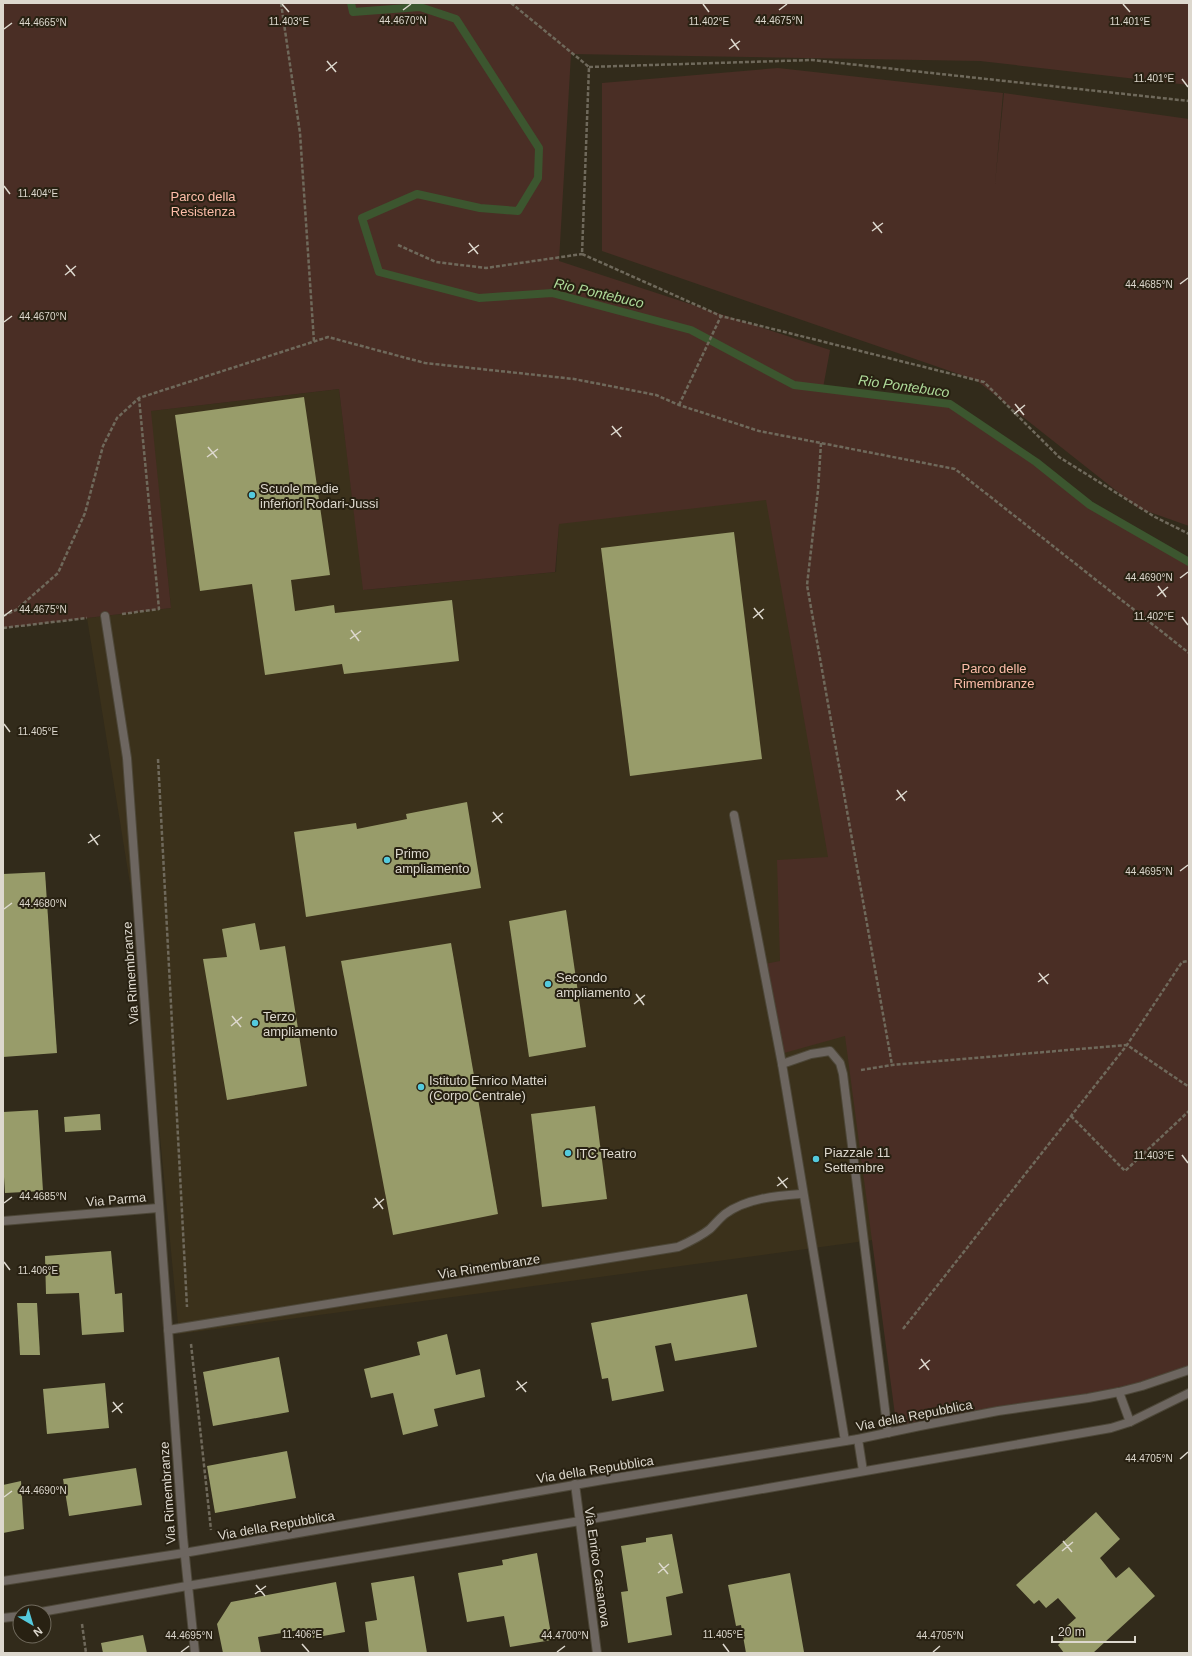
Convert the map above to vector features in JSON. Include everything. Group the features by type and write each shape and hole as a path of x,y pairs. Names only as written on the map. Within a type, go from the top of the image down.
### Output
{"street":[{"name":"Via Rimembranze","path":"105,616 127,758 158,1208 184,1553 195,1653"},
{"path":"734,815 782,1064 802,1194 845,1442"},
{"path":"782,1064 811,1054 830,1051 840,1063 843,1074 888,1433"},
{"name":"Via Rimembranze","path":"168,1330 678,1247 690,1242 708,1230 725,1214 740,1205 764,1198 802,1194"},
{"name":"Via Parma","path":"3,1221 158,1208"},
{"name":"Via della Repubblica","path":"3,1581 184,1553 575,1484 845,1442 998,1411 1088,1398 1118,1392 1142,1386 1189,1370"},
{"path":"1118,1392 1130,1422"},
{"path":"52,1610 187,1586 580,1521 1111,1428 1130,1422 1189,1394"},
{"path":"858,1439 863,1471"},
{"name":"Via Enrico Casanova","path":"575,1484 597,1653"}],"path":[{"path":"281,3 300,133 314,342"},
{"path":"511,3 589,67 812,60 1189,101"},
{"path":"582,254 589,67"},
{"path":"398,245 436,262 486,268 582,254 721,316 984,382 1059,457 1155,517 1189,534"},
{"path":"679,405 721,316"},
{"path":"3,616 16,610 58,573 85,513 103,446 117,418 139,398 328,337 425,363 574,379 656,395 679,405 759,430 955,469 1189,653"},
{"path":"3,628 159,609 139,398"},
{"path":"821,443 818,490 807,585 892,1065"},
{"path":"158,759 187,1308"},
{"path":"903,1329 1128,1045 1182,962 1189,961"},
{"path":"843,1074 892,1065 1128,1045 1189,1087"},
{"path":"1071,1116 1125,1170 1189,1111"},
{"path":"82,1622 86,1653"}],"shaded area":[{"path":"339,389 364,590 556,572 559,521 805,484 902,1236 179,1334 144,970 87,618 171,608 150,411"}],"green space":[{"path":"3,3 1189,3 1189,85 980,61 571,54 559,261 830,350 823,388 950,404 1036,462 1090,505 1189,562 1189,1370 1142,1386 897,1430 845,1036 777,1055 759,965 780,961 777,860 828,857 766,500 559,524 555,572 363,590 339,389 151,411 171,608 3,628"},
{"path":"778,68 1003,93 995,184 1004,93 1189,119 1189,526 1138,508 976,380 602,251 602,83"}],"building":[{"name":"Scuole medie inferiori Rodari-Jussi","path":"304,397 330,575 291,580 295,611 334,605 335,613 452,600 459,661 344,674 342,664 265,675 252,584 200,591 175,415"},
{"path":"734,532 762,759 630,776 601,548"},
{"name":"Primo ampliamento","path":"467,802 481,888 306,917 294,832 356,823 357,829 407,819 406,814"},
{"path":"45,872 57,1053 3,1057 3,874"},
{"name":"Secondo ampliamento","path":"566,910 586,1047 529,1057 509,921"},
{"name":"Terzo ampliamento","path":"255,923 260,950 285,946 307,1086 227,1100 203,959 227,957 222,929"},
{"name":"Istituto Enrico Mattei (Corpo Centrale)","path":"451,943 498,1214 393,1235 341,961"},
{"name":"ITC Teatro","path":"595,1106 607,1199 542,1207 531,1114"},
{"path":"38,1110 43,1191 5,1193 3,1112"},
{"path":"100,1114 101,1130 65,1132 64,1117"},
{"path":"111,1251 115,1294 122,1293 124,1332 82,1335 79,1293 46,1294 45,1256"},
{"path":"747,1294 757,1347 675,1361 671,1343 655,1346 664,1391 612,1401 608,1378 602,1379 591,1323"},
{"path":"17,1303 37,1303 40,1355 20,1355"},
{"path":"447,1334 456,1375 480,1369 485,1397 434,1409 438,1426 403,1435 393,1393 371,1398 364,1369 420,1355 417,1342"},
{"path":"279,1357 289,1412 213,1426 203,1372"},
{"path":"105,1383 109,1428 47,1434 43,1389"},
{"path":"287,1451 296,1498 215,1513 207,1466"},
{"path":"136,1468 142,1505 69,1516 63,1479"},
{"path":"21,1481 24,1529 3,1533 3,1485"},
{"path":"1096,1512 1120,1539 1100,1558 1116,1578 1129,1567 1155,1596 1093,1653 1064,1653 1058,1645 1064,1639 1059,1633 1076,1618 1058,1598 1046,1608 1039,1600 1034,1604 1016,1585"},
{"path":"672,1534 683,1593 666,1597 672,1635 628,1643 621,1592 628,1591 621,1546 646,1542 646,1538"},
{"path":"537,1553 552,1640 510,1647 504,1616 467,1622 458,1573 503,1565 502,1560"},
{"path":"790,1573 804,1652 746,1653 741,1625 736,1626 728,1585"},
{"path":"414,1576 427,1653 369,1653 365,1622 377,1620 371,1583"},
{"path":"336,1582 345,1632 307,1639 305,1629 258,1637 261,1653 223,1653 217,1624 231,1602"},
{"path":"143,1635 147,1653 103,1653 101,1643"}],"waterway":[{"name":"Rio Pontebuco","path":"351,3 353,12 420,7 456,19 539,148 538,178 518,211 480,208 417,194 362,218 379,272 479,298 552,293 691,330 794,385 950,404 1036,462 1090,505 1189,562"}],"place":[{"name":"Scuole medie inferiori Rodari-Jussi","path":"252,495"},
{"name":"Primo ampliamento","path":"387,860"},
{"name":"Secondo ampliamento","path":"548,984"},
{"name":"Terzo ampliamento","path":"255,1023"},
{"name":"Istituto Enrico Mattei (Corpo Centrale)","path":"421,1087"},
{"name":"ITC Teatro","path":"568,1153"},
{"name":"Piazzale 11 Settembre","path":"816,1159"}],"park label":[{"name":"Parco della Resistenza","path":"203,204"},
{"name":"Parco delle Rimembranze","path":"994,676"}]}
